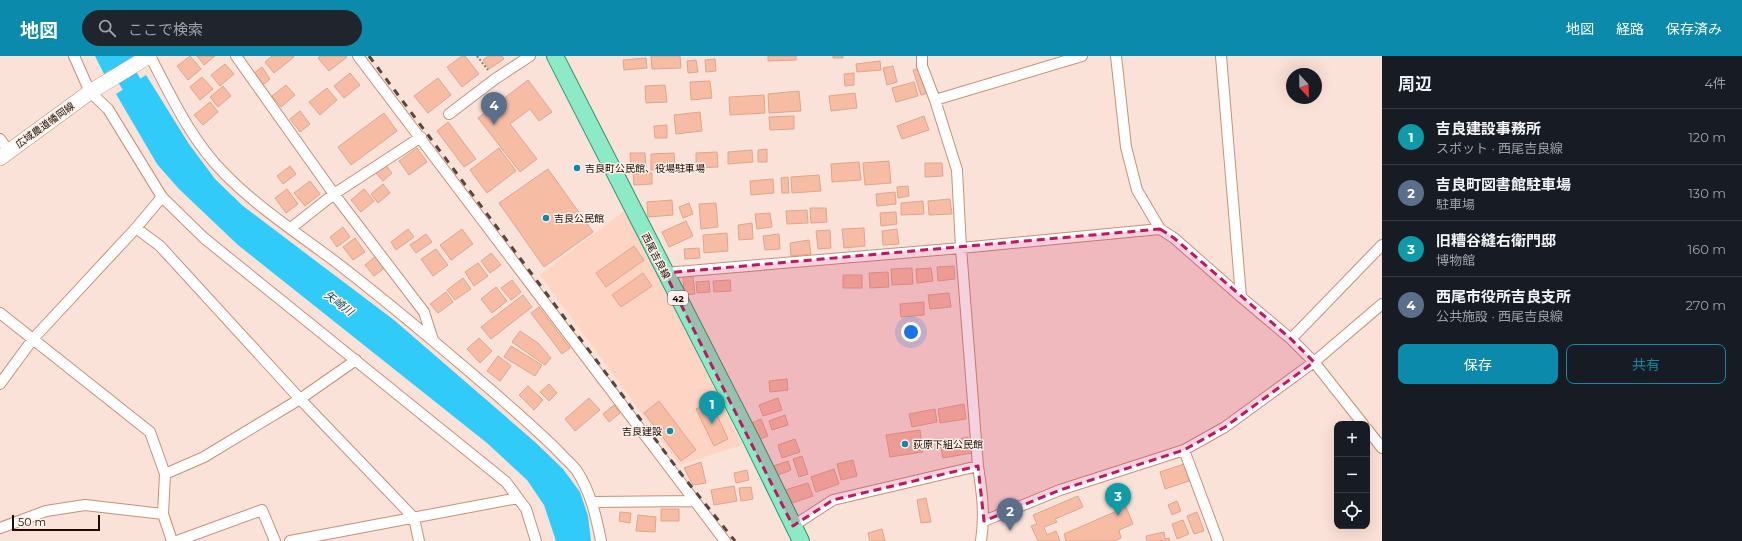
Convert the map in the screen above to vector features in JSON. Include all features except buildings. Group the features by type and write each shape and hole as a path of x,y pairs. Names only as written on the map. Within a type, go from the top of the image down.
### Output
{"main road":[{"name":"西尾吉良線","path":"555,56 751,439 801,541"}],"street":[{"path":"74,56 90,92 108,109 162,197 204,238 506,482 526,509 536,541"},
{"path":"236,56 334,194 424,312 433,340"},
{"path":"358,56 421,137 725,541"},
{"path":"449,114 495,79 530,56"},
{"path":"922,56 922,66 935,100 957,170 961,248 978,466 983,493 984,521 981,541"},
{"path":"935,100 1082,56"},
{"path":"1116,56 1126,147 1137,190 1160,229 1174,238 1240,297 1291,339 1314,362 1361,421"},
{"path":"1221,56 1240,297"},
{"path":"147,57 198,142 222,172 271,215 291,228 433,340 540,433 576,470 593,502 602,541"},
{"name":"広域農道幡岡線","path":"5,154 90,92 147,57"},
{"path":"291,228 334,194 421,137"},
{"path":"0,139 5,154"},
{"path":"0,384 33,339 136,228 162,197"},
{"path":"136,228 160,246 300,399 414,518 418,541"},
{"path":"665,273 961,248 1160,229"},
{"path":"1291,339 1382,245"},
{"path":"984,521 1060,490 1184,450 1225,428 1314,362 1382,304"},
{"path":"0,313 150,432 165,474 163,514 172,541"},
{"path":"165,474 204,457 300,399 356,360"},
{"path":"1370,433 1382,448"},
{"path":"1184,450 1218,541"},
{"path":"793,526 832,500 978,466"},
{"path":"290,541 518,498"},
{"path":"593,502 696,501"},
{"path":"0,528 46,511 85,505 163,514"},
{"path":"177,541 262,510 275,541"}],"path":[{"path":"477,56 495,79"}],"highlighted area":[{"path":"1160,229 1174,238 1291,339 1314,362 1225,427 1184,450 1060,490 984,521 978,466 833,500 793,526 665,273"}],"shaded area":[{"path":"627,209 742,445 680,465 540,275"}],"water":[{"path":"95,56 134,56 104,74"},
{"path":"146,75 189,144 215,179 243,206 394,320 535,442 563,469 580,492 588,516 591,541 556,541 544,505 527,480 487,443 238,245 179,189 157,164 116,94"}],"waterway":[{"name":"矢崎川","path":"115,56 146,109"}],"railway":[{"path":"369,56 682,475 735,541"}],"place":[{"name":"西尾市役所吉良支所","path":"494,125"},
{"name":"吉良町公民館、役場駐車場","path":"577,168"},
{"name":"吉良公民館","path":"546,218"},
{"name":"吉良建設事務所","path":"712,424"},
{"name":"吉良建設","path":"670,431"},
{"name":"荻原下組公民館","path":"905,444"},
{"name":"旧糟谷縫右衛門邸","path":"1118,516"},
{"name":"吉良町図書館駐車場","path":"1010,531"}]}
